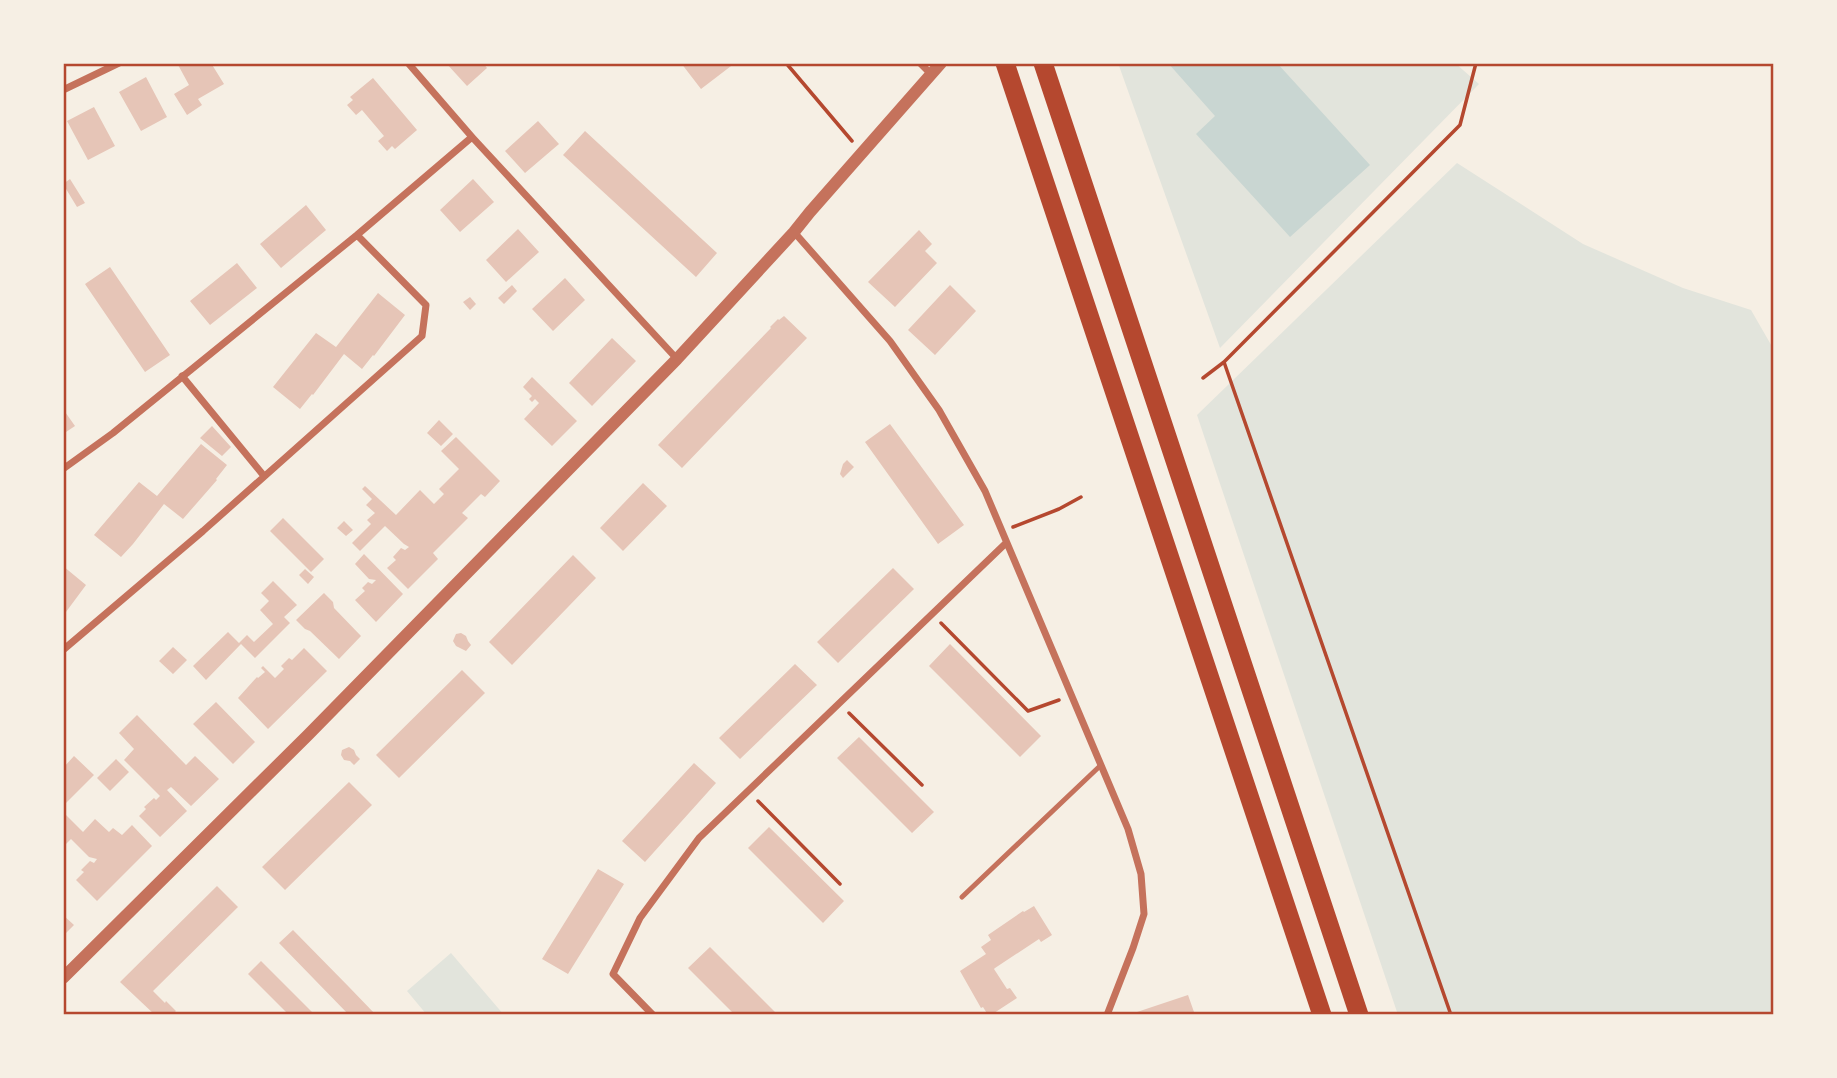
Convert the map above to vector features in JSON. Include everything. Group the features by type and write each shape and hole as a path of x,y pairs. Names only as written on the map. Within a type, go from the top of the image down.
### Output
{"highway":[{"path":"1005,63 1322,1015"},
{"path":"1043,63 1359,1015"}],"street":[{"path":"63,90 119,63"},
{"path":"408,63 472,137 677,359"},
{"path":"920,63 931,74"},
{"path":"63,978 308,735 677,359 794,232 941,63"},
{"path":"63,470 113,433 357,235 472,137"},
{"path":"794,232 890,341 939,410 985,491 1128,829 1141,874 1144,914 1107,1015"},
{"path":"63,650 203,531 422,336 426,305 357,235"},
{"path":"182,376 264,476"},
{"path":"653,1015 613,974 640,918 699,838 1006,543"}],"lane":[{"path":"962,897 1101,765"}],"path":[{"path":"786,63 863,153"},
{"path":"1203,378 1224,362 1460,125 1476,63"},
{"path":"1224,362 1451,1015"},
{"path":"1001,532 1059,509 1081,497"},
{"path":"932,614 1028,711 1071,696"},
{"path":"839,703 922,785"},
{"path":"748,791 840,884"}],"shaded area":[{"path":"1118,63 1455,63 1479,84 1220,348"},
{"path":"1168,63 1277,63 1370,165 1290,237 1196,134 1215,116"},
{"path":"1457,163 1583,244 1683,288 1751,310 1774,350 1774,1015 1398,1015 1197,415"},
{"path":"451,953 504,1015 427,1015 407,991"}],"building":[{"path":"177,63 211,63 224,84 198,99 202,105 187,115 174,94 189,85"},
{"path":"446,63 483,63 487,68 467,86"},
{"path":"681,63 735,63 701,89"},
{"path":"146,77 167,117 141,131 119,92"},
{"path":"373,78 417,130 395,149 392,146 387,151 378,141 384,136 362,110 356,115 347,105 353,100 350,97"},
{"path":"94,107 115,146 88,160 67,121"},
{"path":"538,121 559,144 525,173 505,151"},
{"path":"585,131 717,253 696,277 563,155"},
{"path":"70,179 85,203 77,207 63,184"},
{"path":"473,179 494,202 460,232 440,210"},
{"path":"306,205 326,230 281,268 260,244"},
{"path":"518,229 539,252 506,282 486,260"},
{"path":"919,230 932,244 925,251 937,263 895,307 868,282"},
{"path":"237,263 257,288 210,325 190,301"},
{"path":"110,267 170,355 145,372 85,284"},
{"path":"565,278 585,300 553,331 532,309"},
{"path":"512,285 517,291 504,304 498,298"},
{"path":"950,285 976,311 935,355 908,330"},
{"path":"378,293 405,315 362,369 344,354 300,409 273,387 316,333 336,347"},
{"path":"470,297 476,304 470,310 463,302"},
{"path":"784,316 807,338 682,468 658,445 770,327"},
{"path":"612,338 636,361 592,406 569,383"},
{"path":"532,377 577,421 552,446 524,419 539,403 535,399 532,402 529,399 532,396 523,387"},
{"path":"63,409 75,426 63,434"},
{"path":"439,420 453,434 441,446 427,433"},
{"path":"890,424 964,525 938,544 865,442"},
{"path":"212,426 231,447 222,456 200,438"},
{"path":"456,437 500,481 485,497 481,494 462,513 468,518 433,553 438,559 408,589 387,568 396,560 393,557 401,548 405,550 409,547 385,526 360,551 352,543 371,524 367,520 375,513 366,505 372,499 362,489 365,486 396,515 420,490 434,504 444,494 439,489 459,469 441,451"},
{"path":"201,444 227,465 183,519 164,504 121,557 94,535 139,482 157,496"},
{"path":"847,460 854,467 843,478 840,474"},
{"path":"643,483 667,506 623,551 600,528"},
{"path":"283,518 324,559 311,572 270,531"},
{"path":"344,521 353,530 346,536 337,528"},
{"path":"364,554 403,594 376,622 355,600 365,591 362,588 368,582 372,584 376,580 369,579 355,564"},
{"path":"573,555 596,578 512,665 489,642"},
{"path":"63,566 86,585 63,616"},
{"path":"893,568 914,589 838,663 817,642"},
{"path":"305,569 314,577 308,584 299,575"},
{"path":"273,581 297,605 284,617 290,623 255,658 241,644 206,680 193,666 228,632 239,643 247,635 254,642 273,624 260,610 269,601 261,593"},
{"path":"324,593 333,602 334,608 361,636 339,659 296,620"},
{"path":"461,633 471,645 466,651 456,646 453,641 456,634"},
{"path":"950,644 1041,736 1020,757 929,666"},
{"path":"173,647 187,660 173,674 159,661"},
{"path":"304,648 327,671 268,729 238,698 265,672 261,668 263,666 275,678 284,669 281,666"},
{"path":"795,664 817,685 740,759 719,738"},
{"path":"462,670 485,693 399,778 376,755"},
{"path":"216,702 255,742 233,764 193,724"},
{"path":"137,715 186,765 195,756 219,779 191,806 171,787 167,790 187,811 160,837 139,816 146,809 144,807 160,796 124,760 134,749 119,733"},
{"path":"859,737 934,812 912,833 837,758"},
{"path":"349,747 360,759 354,765 344,760 341,755 342,750"},
{"path":"74,756 94,775 63,806 63,768"},
{"path":"116,759 129,772 110,791 97,778"},
{"path":"694,763 716,783 645,862 622,841"},
{"path":"349,782 372,805 285,890 262,867"},
{"path":"63,812 83,832 95,819 109,832 113,828 122,835 132,825 152,846 97,901 76,880 90,861 94,863 97,859 89,857 71,839 63,847"},
{"path":"769,827 844,901 823,923 748,848"},
{"path":"598,869 624,884 568,974 542,959"},
{"path":"217,886 238,907 153,991 176,1011 174,1013 177,1015 155,1015 120,982"},
{"path":"1034,906 1052,935 1041,942 1039,939 994,969 1007,989 1010,988 1017,998 988,1015 983,1007 981,1008 960,971 986,954 981,947 991,940 988,935"},
{"path":"63,915 74,925 63,936"},
{"path":"293,930 376,1015 349,1015 279,943"},
{"path":"710,947 778,1015 735,1015 688,968"},
{"path":"261,961 315,1015 289,1015 248,974"},
{"path":"1188,995 1194,1012 1186,1015 1128,1015"}]}
